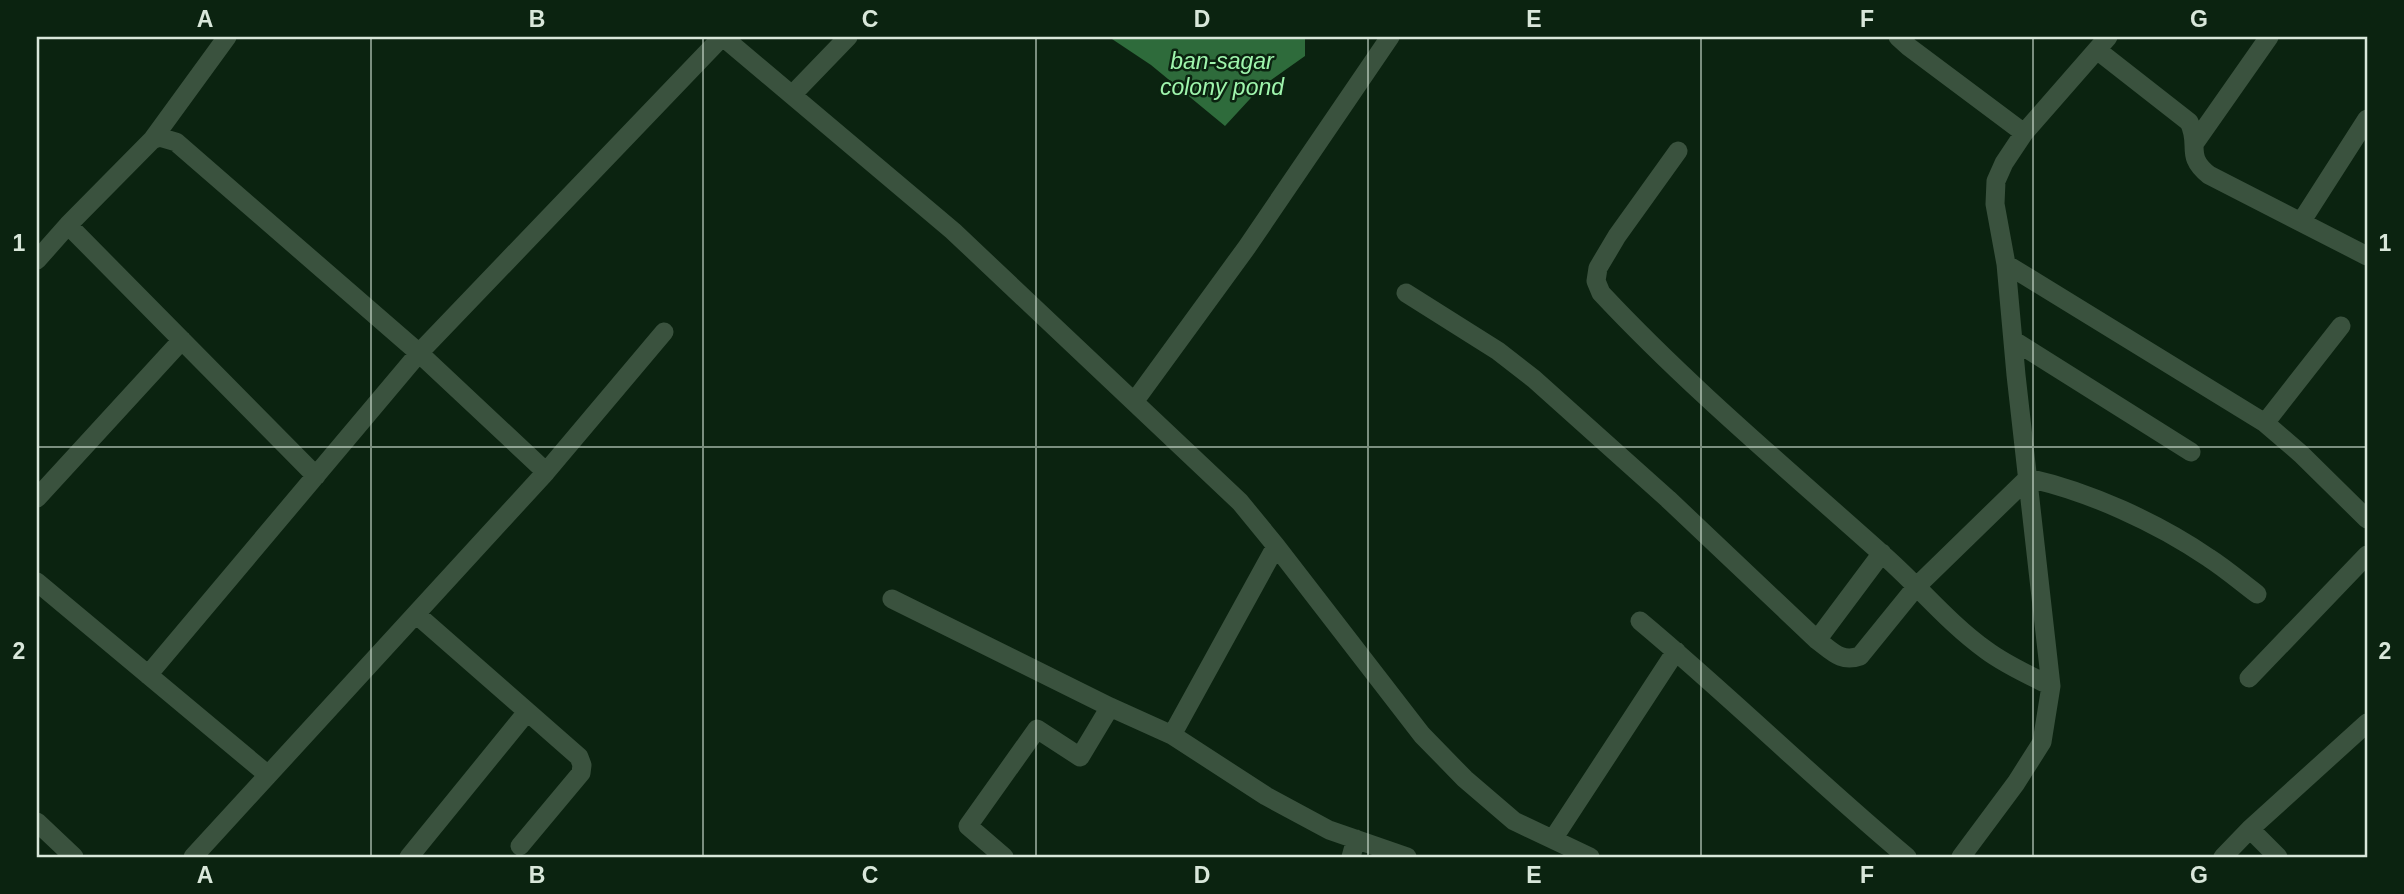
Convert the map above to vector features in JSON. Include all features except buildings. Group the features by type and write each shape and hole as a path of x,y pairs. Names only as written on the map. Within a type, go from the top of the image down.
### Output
{"street":[{"path":"37,260 152,139 227,37"},
{"path":"148,676 419,353 722,37 953,231 1240,502 1422,735 1465,779 1514,821 1590,857"},
{"path":"792,95 848,37"},
{"path":"1134,402 1248,247 1390,37"},
{"path":"1898,37 2024,134"},
{"path":"2194,144 2269,37"},
{"path":"1961,857 2029,765 2042,742 2051,686 2006,264 1995,204 1996,181 2004,163 2024,134 2103,44 2189,122 2194,132 2193,156 2209,175 2367,256"},
{"path":"2301,222 2367,119"},
{"path":"152,139 159,136 176,142 419,353 547,472"},
{"path":"1678,151 1617,236 1598,268 1596,281 1601,293 1704,396 1882,553 1984,649 2051,686"},
{"path":"68,225 316,476"},
{"path":"2006,264 2265,423 2366,513"},
{"path":"1406,293 1498,351 1534,379 1668,499 1817,640 1842,658 1850,660 1860,656 1916,587 2028,478"},
{"path":"2265,423 2341,326"},
{"path":"192,857 547,472 664,332"},
{"path":"37,498 182,340"},
{"path":"2013,340 2191,452"},
{"path":"2028,478 2059,485 2104,502 2173,536 2209,558 2257,594"},
{"path":"1172,734 1276,545"},
{"path":"1817,640 1882,553"},
{"path":"2249,678 2367,555"},
{"path":"37,582 268,775"},
{"path":"892,599 1110,707 1172,734 1266,796 1329,830 1353,848 1407,857"},
{"path":"416,614 579,757 581,773 520,846"},
{"path":"1640,621 1846,806 1907,857"},
{"path":"1553,839 1676,651"},
{"path":"1004,857 968,827 1029,740 1037,729 1080,757 1110,707"},
{"path":"409,857 527,712"},
{"path":"2223,857 2250,829 2367,723"},
{"path":"37,822 74,857"},
{"path":"2250,829 2278,857"}],"water":[{"name":"ban-sagar colony pond","path":"1109,37 1305,37 1305,56 1261,87 1225,126 1151,65"}]}
